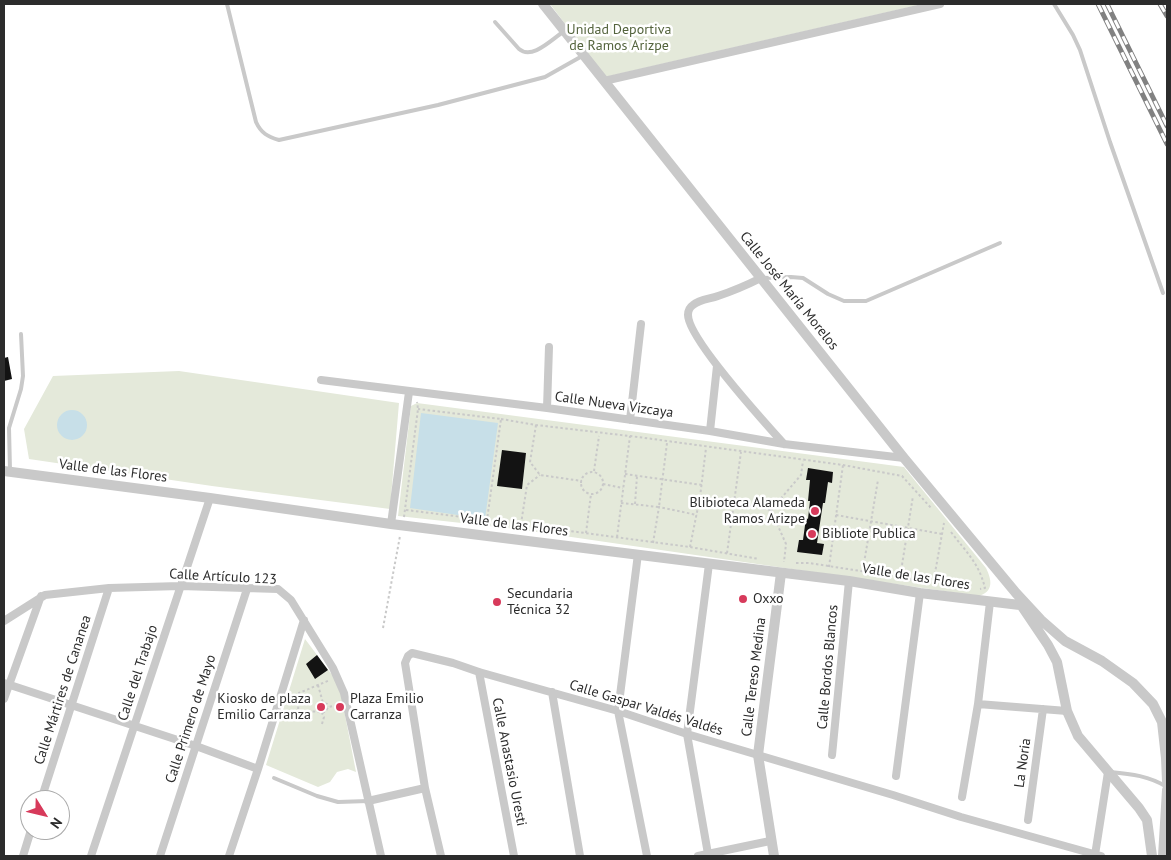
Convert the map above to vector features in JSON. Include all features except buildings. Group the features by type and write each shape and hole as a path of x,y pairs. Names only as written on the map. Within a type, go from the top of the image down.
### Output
{"street":[{"name":"Calle José María Morelos","path":"545,4 564,31 904,458 1016,593 1057,662 1067,711 1078,736 1147,820 1152,856"},
{"path":"604,81 940,4"},
{"path":"761,278 743,287 692,305 688,310 688,316 690,325 717,366 784,444"},
{"path":"630,420 641,324"},
{"path":"547,408 549,347"},
{"path":"710,431 717,366"},
{"name":"Calle Nueva Vizcaya","path":"321,380 547,408 710,431 784,444 904,458"},
{"path":"391,524 409,392"},
{"name":"Valle de las Flores","path":"7,472 391,524 709,564 782,568 920,593 1025,606"},
{"name":"Calle del Trabajo","path":"91,856 210,498"},
{"path":"638,554 618,711 646,856"},
{"path":"708,854 686,734 709,564"},
{"name":"Calle Tereso Medina","path":"774,856 770,841 758,755 782,568"},
{"name":"Calle Bordos Blancos","path":"832,755 849,581"},
{"name":"Calle Artículo 123","path":"4,621 41,596 109,588 180,586 278,590 291,600 333,668 346,703 381,856"},
{"name":"Calle Mártires de Cananea","path":"44,790 109,588"},
{"name":"Calle Primero de Mayo","path":"160,856 247,590"},
{"path":"896,776 920,593"},
{"path":"4,699 6,683 41,596"},
{"path":"962,796 978,704 990,602"},
{"name":"Calle José María Morelos","path":"1025,606 1065,641 1102,661 1133,683 1154,704 1162,722 1167,782"},
{"path":"229,856 258,770 304,620"},
{"name":"Calle Gaspar Valdés Valdés","path":"441,856 425,788 405,664 412,653 618,711 686,734 893,795 960,817 1098,856"},
{"name":"Calle Anastasio Uresti","path":"479,672 514,856"},
{"path":"6,683 133,727 196,746 258,770"},
{"path":"552,692 580,856"},
{"path":"978,704 1067,711"},
{"name":"La Noria","path":"1028,820 1043,709"},
{"path":"1098,856 1108,772"},
{"path":"368,801 425,788"},
{"path":"1163,856 1167,789"},
{"path":"23,856 29,840"},
{"path":"698,856 770,841"}],"lane":[{"path":"226,4 256,122 260,131 269,137 279,140 438,105 545,77 584,55"},
{"path":"1054,4 1080,50 1163,293"},
{"path":"495,22 519,49 528,54 564,31"},
{"path":"761,278 803,278 828,294 844,301 866,301 1000,243"},
{"path":"7,472 9,428 21,390 23,376 21,334"},
{"path":"4,428 9,428"},
{"path":"1108,772 1136,774 1154,779 1167,789"},
{"path":"274,778 338,802 368,801"}],"path":[{"path":"383,628 406,510 418,409 630,436 902,476 937,514"},
{"path":"487,520 502,419"},
{"path":"536,425 530,462 540,475 582,481"},
{"path":"594,472 599,436"},
{"path":"616,537 630,436"},
{"path":"653,542 667,443"},
{"path":"690,547 702,485 706,448"},
{"path":"727,552 741,452"},
{"path":"771,510 801,475 803,460"},
{"path":"829,567 843,466"},
{"path":"594,472 602,478 604,484 598,493 591,494 584,491 582,481 587,473 594,472"},
{"path":"625,474 702,485"},
{"path":"521,524 527,485 540,475"},
{"path":"635,504 637,476"},
{"path":"864,563 878,480"},
{"path":"604,484 623,488"},
{"path":"586,533 591,494"},
{"path":"902,565 913,496"},
{"path":"700,497 771,510"},
{"path":"621,503 659,507 697,515"},
{"path":"406,510 727,552 765,560"},
{"path":"771,510 786,544 782,568"},
{"path":"836,515 942,534"},
{"path":"792,563 809,563 933,584 944,522 973,559 981,573 984,588 975,591"},
{"path":"298,711 299,693 334,678"},
{"path":"318,685 323,703"},
{"path":"317,710 318,703 327,704 328,707"},
{"path":"322,713 328,707 346,703"},
{"path":"282,713 288,714 298,711 304,713 317,710 324,717 322,724"}],"green space":[{"name":"Unidad Deportiva de Ramos Arizpe","path":"550,4 923,4 605,77"},
{"path":"179,371 399,403 390,509 212,486 29,459 24,429 53,376"},
{"path":"417,403 904,467 986,568 990,577 989,589 978,596 516,529 398,516 411,406"},
{"path":"305,639 339,684 356,772 348,769 337,772 330,782 318,787 266,765"}],"water":[{"path":"72,410 83,414 87,425 83,436 72,440 61,436 57,425 61,414"},
{"path":"421,413 498,423 485,519 410,508"}],"railway":[{"path":"1098,4 1167,144"},
{"path":"1107,4 1167,126"},
{"path":"1160,4 1167,16"}],"place":[{"name":"Blibioteca Alameda Ramos Arizpe","path":"815,511"},
{"name":"Bibliote Publica","path":"812,534"},
{"name":"Oxxo","path":"743,599"},
{"name":"Secundaria Técnica 32","path":"497,602"},
{"name":"Kiosko de plaza Emilio Carranza","path":"321,707"},
{"name":"Plaza Emilio Carranza","path":"340,707"}]}
